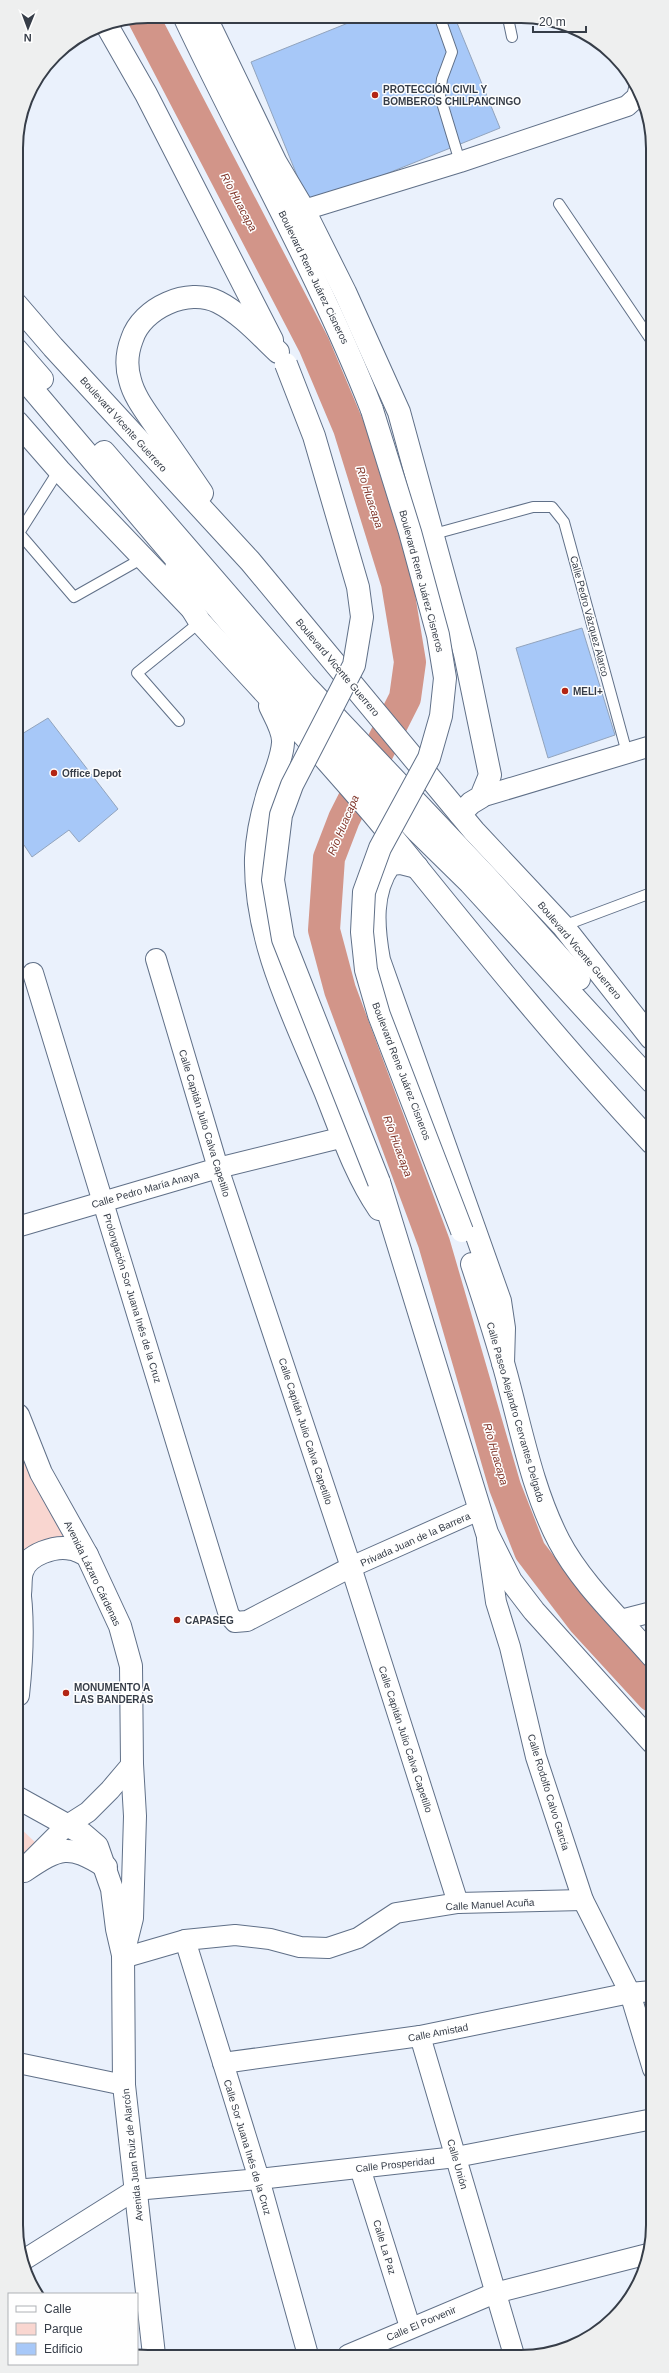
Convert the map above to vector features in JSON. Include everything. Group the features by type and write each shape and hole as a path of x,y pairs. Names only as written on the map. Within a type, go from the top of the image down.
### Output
{"main road":[{"name":"Boulevard Rene Juárez Cisneros","path":"188,23 297,217 372,410 410,532 438,635 446,678 441,716 428,758 380,848 364,892 362,932 366,970 378,1015 462,1231"},
{"path":"208,23 276,163 297,217 345,292 399,412 434,534 465,654 490,775 481,797 471,803 460,814"},
{"path":"109,30 146,94 282,358 314,436 358,586 362,617 354,666 292,785 281,815 273,880 283,939 379,1182 487,1534 512,1580 534,1611 646,1735"},
{"path":"250,561 142,405 130,381 127,359 132,337 146,316 164,305 182,298 202,297 218,302 237,315 282,358"},
{"name":"Boulevard Vicente Guerrero","path":"23,312 250,561 442,790 460,814 562,926 646,1031"},
{"name":"Boulevard Vicente Guerrero","path":"23,358 294,698 412,861 605,1093 646,1137"},
{"name":"Boulevard Vicente Guerrero","path":"23,379 294,698 424,824 646,1052"},
{"name":"Boulevard Vicente Guerrero","path":"23,429 59,470 144,558 264,692 294,698"},
{"path":"169,552 196,616"},
{"path":"264,692 279,727 283,742 279,762 261,817 256,857 259,910 263,931 278,976 344,1137 368,1192 392,1227"},
{"name":"Boulevard Vicente Guerrero","path":"424,824 470,883 646,1075"},
{"path":"412,861 390,864 381,877 375,902 375,935 379,960 500,1301 504,1328 503,1363"},
{"name":"Calle Paseo Alejandro Cervantes Delgado","path":"462,1231 503,1363 529,1462 544,1509 559,1542 586,1579 646,1649"},
{"name":"Avenida Lázaro Cárdenas","path":"23,1428 41,1473 87,1555 120,1626 131,1666 132,1764 135,1816 132,1918 123,1956"},
{"path":"23,1569 28,1561 40,1554 56,1548 72,1549 87,1555"},
{"path":"23,1801 66,1826 83,1834 97,1846 106,1867 123,1956"},
{"path":"23,1874 49,1854 66,1851 84,1853 106,1867"},
{"name":"Avenida Juan Ruiz de Alarcón","path":"123,1956 124,2085 154,2350"}],"street":[{"path":"297,217 628,106 635,97"},
{"path":"481,797 646,747"},
{"name":"Calle Capitán Julio Calva Capetillo","path":"156,959 218,1168 351,1567 458,1903"},
{"name":"Prolongación Sor Juana Inés de la Cruz","path":"33,973 229,1615 235,1622"},
{"name":"Calle Pedro María Anaya","path":"23,1225 218,1168 344,1137"},
{"name":"Privada Juan de la Barrera","path":"235,1622 247,1621 351,1567 479,1510"},
{"name":"Calle Rodolfo Calvo García","path":"487,1534 496,1602 510,1647 536,1757 583,1900 630,1993 646,2046"},
{"path":"621,1620 646,1614"},
{"path":"23,1872 34,1856 66,1826 88,1812 132,1764"},
{"name":"Calle Manuel Acuña","path":"123,1956 185,1940 235,1935 270,1939 300,1947 328,1948 358,1938 396,1913 458,1903 583,1900"},
{"name":"Calle Sor Juana Inés de la Cruz","path":"185,1940 259,2179 307,2350"},
{"name":"Calle Amistad","path":"223,2063 420,2036 630,1993 646,1992"},
{"name":"Calle Unión","path":"420,2036 513,2350"},
{"path":"23,2064 124,2085"},
{"name":"Calle Prosperidad","path":"135,2190 259,2179 456,2157 646,2120"},
{"name":"Calle La Paz","path":"360,2168 410,2327"},
{"path":"27,2258 135,2190"},
{"name":"Calle El Porvenir","path":"357,2350 495,2293 643,2255"}],"lane":[{"path":"442,23 452,52 442,79 440,96 460,162"},
{"path":"509,23 512,37"},
{"path":"559,204 646,333"},
{"path":"23,527 59,470"},
{"name":"Calle Pedro Vázquez Alarco","path":"434,534 533,507 552,507 564,522 627,753"},
{"path":"23,538 74,597 144,558"},
{"path":"179,721 137,673 196,616"},
{"path":"562,926 646,895"}],"green space":[{"path":"23,1452 68,1542 24,1555 23,1536"},
{"path":"23,1831 36,1843 23,1860"}],"building":[{"name":"PROTECCIÓN CIVIL Y BOMBEROS CHILPANCINGO","path":"348,23 457,23 500,128 309,205 251,62"},
{"name":"MELI+","path":"582,628 615,735 548,758 516,648"},
{"name":"Office Depot","path":"48,718 118,809 79,842 69,830 32,857 24,845 23,846 23,733"}],"waterway":[{"name":"Río Huacapa","path":"146,23 314,345 349,428 397,583 410,662 405,698 344,819 329,858 324,930 340,990 434,1243 505,1487 530,1551 584,1622 646,1689"}],"place":[{"name":"PROTECCIÓN CIVIL Y BOMBEROS CHILPANCINGO","path":"375,95"},
{"name":"MELI+","path":"565,691"},
{"name":"Office Depot","path":"54,773"},
{"name":"CAPASEG","path":"177,1620"},
{"name":"MONUMENTO A LAS BANDERAS","path":"66,1693"}]}
